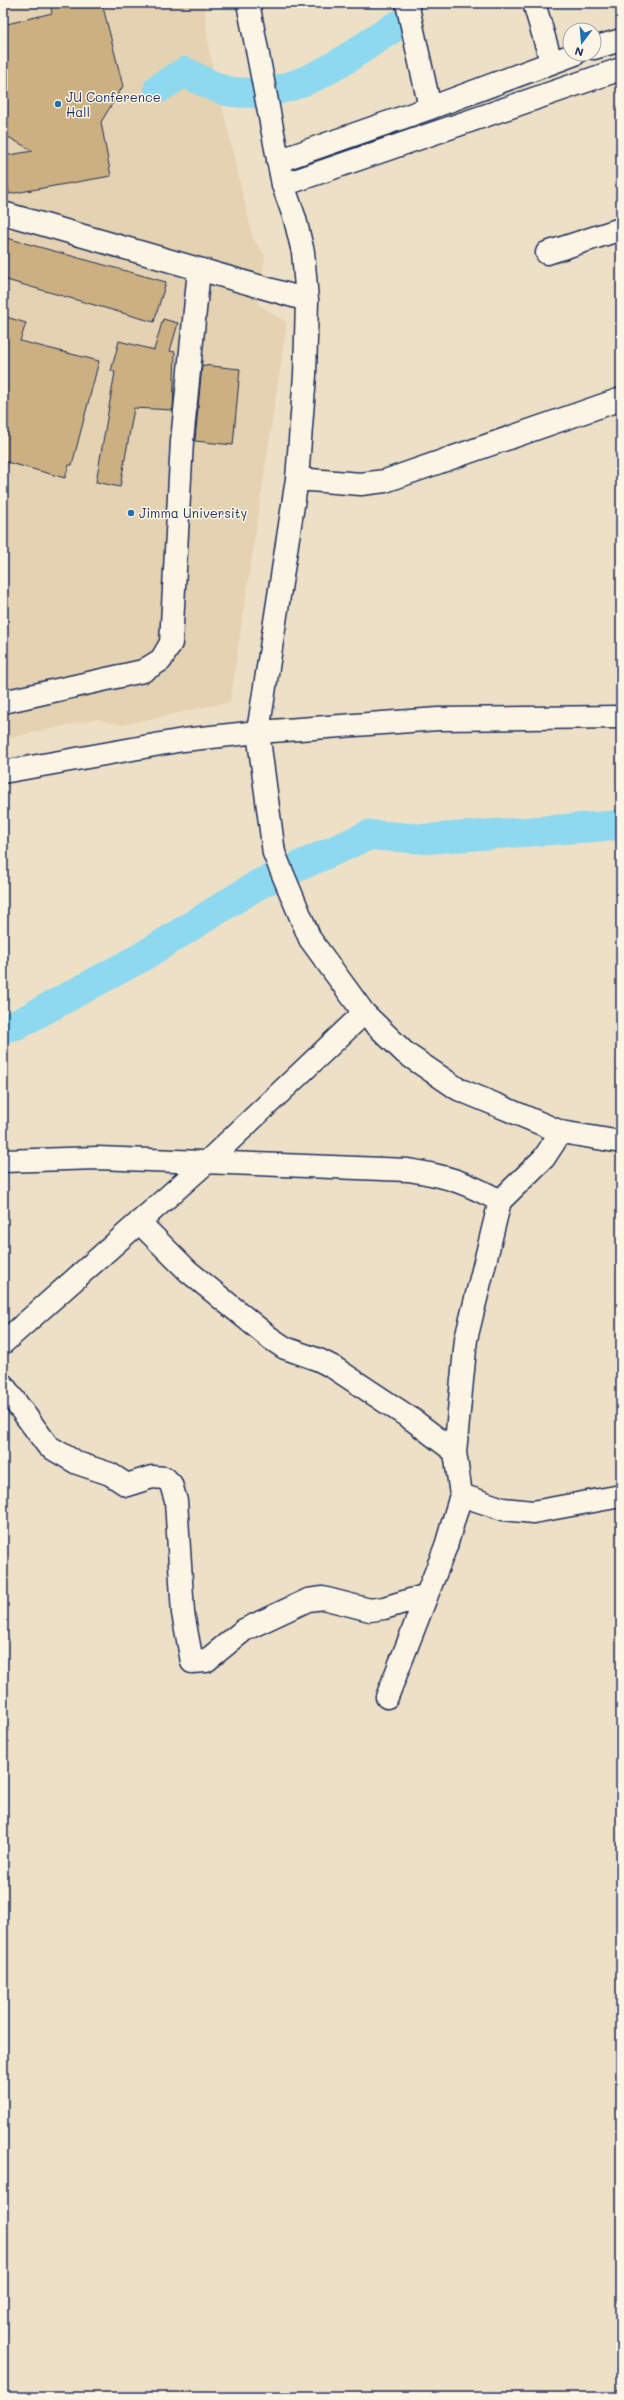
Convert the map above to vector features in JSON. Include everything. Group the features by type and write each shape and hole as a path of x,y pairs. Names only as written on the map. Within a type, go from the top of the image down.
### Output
{"street":[{"path":"248,3 283,185 295,219 303,252 307,300 305,375 297,479 258,732 274,853 307,932 364,1013 405,1053 458,1089 561,1132 621,1142"},
{"path":"407,3 430,108"},
{"path":"534,3 551,61"},
{"path":"602,46 621,40"},
{"path":"277,156 430,108 562,58"},
{"path":"283,185 621,69"},
{"path":"3,213 307,300"},
{"path":"547,253 621,229"},
{"path":"3,702 143,671 161,660 171,643 182,441 199,270"},
{"path":"297,479 361,484 385,481 621,399"},
{"path":"3,772 183,740 258,732 438,719 621,717"},
{"path":"3,1343 207,1162 364,1013"},
{"path":"387,1696 446,1546 461,1495 455,1452 466,1339 500,1201 544,1158 561,1132"},
{"path":"3,1161 96,1158 408,1170 442,1176 470,1185 500,1201"},
{"path":"140,1222 188,1271 270,1338 285,1348 319,1360 333,1367 413,1420 455,1452"},
{"path":"3,1385 48,1446 77,1463 110,1474 127,1485 152,1477 165,1478 171,1484 176,1501 183,1612 192,1662 206,1662 244,1630 308,1600 323,1598 370,1610 384,1608 427,1595"},
{"path":"461,1495 503,1508 533,1512 621,1496"}],"shaded area":[{"name":"Jimma University","path":"3,3 204,3 209,50 253,238 265,256 258,304 287,323 230,702 121,725 96,719 3,739"}],"building":[{"name":"JU Conference Hall","path":"50,3 102,3 123,86 101,122 111,176 9,194 3,156 33,151 3,134 3,25 52,13"},
{"path":"3,237 166,282 154,322 3,279"},
{"path":"3,316 26,323 20,341 99,361 72,465 69,465 65,478 3,461"},
{"path":"163,319 178,323 170,351 175,352 173,410 134,408 120,487 96,482 115,372 111,371 119,341 154,350"},
{"path":"202,365 240,369 233,445 195,441"}],"waterway":[{"path":"159,88 185,72 214,87 227,91 257,93 279,89 300,83 320,74 396,26"},
{"path":"3,1028 16,1025 140,958 259,884 369,835 426,839 621,825"}],"place":[{"name":"JU Conference Hall","path":"58,104"},
{"name":"Jimma University","path":"131,513"}]}
